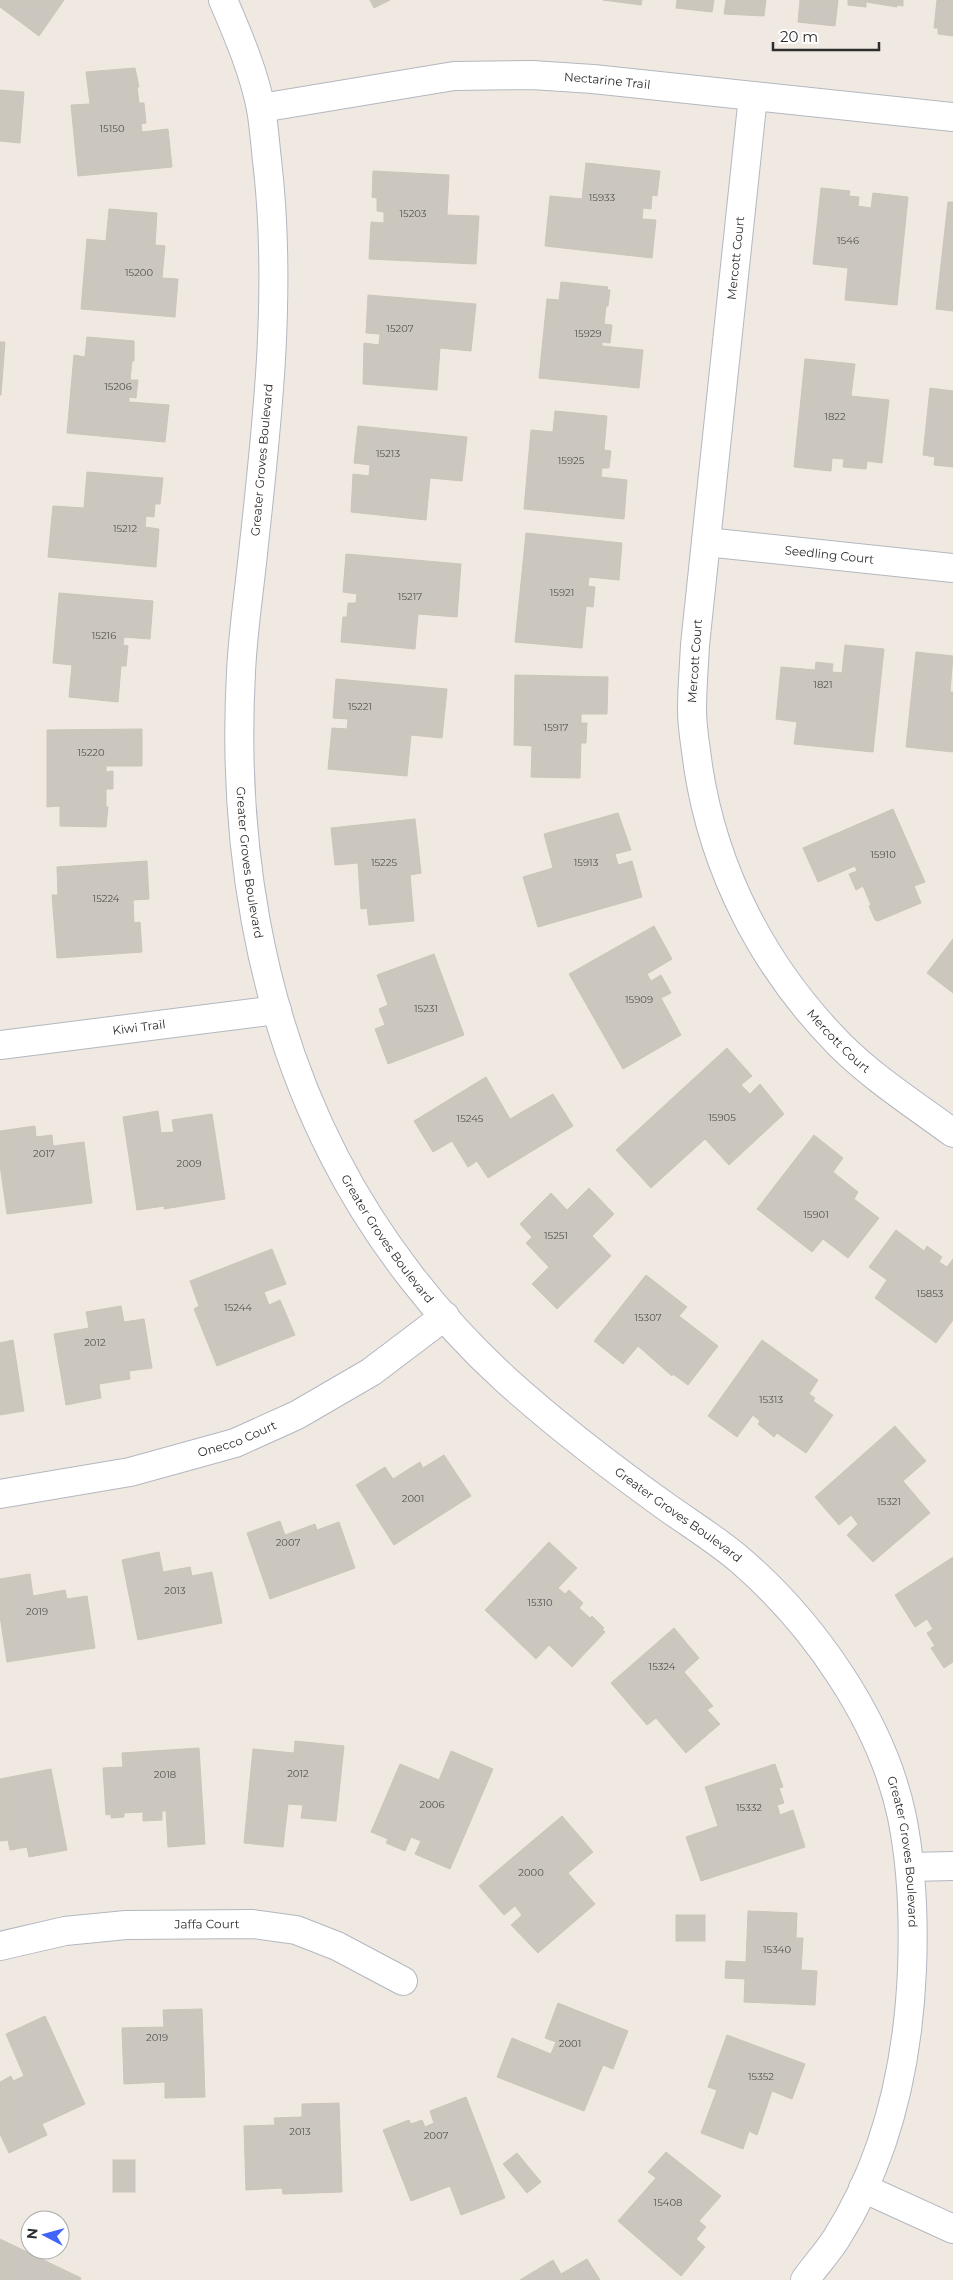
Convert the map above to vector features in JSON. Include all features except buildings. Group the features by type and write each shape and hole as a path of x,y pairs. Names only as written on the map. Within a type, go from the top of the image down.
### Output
{"street":[{"name":"Greater Groves Boulevard","path":"223,0 239,39 261,108 270,191 274,278 264,450 241,670 241,767 248,872 262,954 277,1010 305,1093 336,1159 380,1233 445,1316 503,1377 560,1426 662,1504 736,1557 775,1593 827,1656 860,1709 886,1764 901,1813 910,1866 913,1937 910,2013 898,2088 878,2154 863,2188 837,2238 805,2280"},
{"name":"Nectarine Trail","path":"261,108 464,76 532,75 953,117"},
{"name":"Mercott Court","path":"753,96 695,645 692,711 704,801 717,850 732,889 755,935 804,1005 840,1045 866,1068 953,1133"},
{"name":"Seedling Court","path":"706,542 953,568"},
{"name":"Kiwi Trail","path":"0,1044 277,1010"},
{"name":"Onecco Court","path":"0,1494 130,1472 235,1443 297,1415 371,1372 445,1316"},
{"path":"910,1866 953,1866"},
{"name":"Jaffa Court","path":"0,1946 65,1931 126,1924 253,1924 296,1930 337,1946 403,1981"},
{"path":"863,2188 953,2229"}]}
